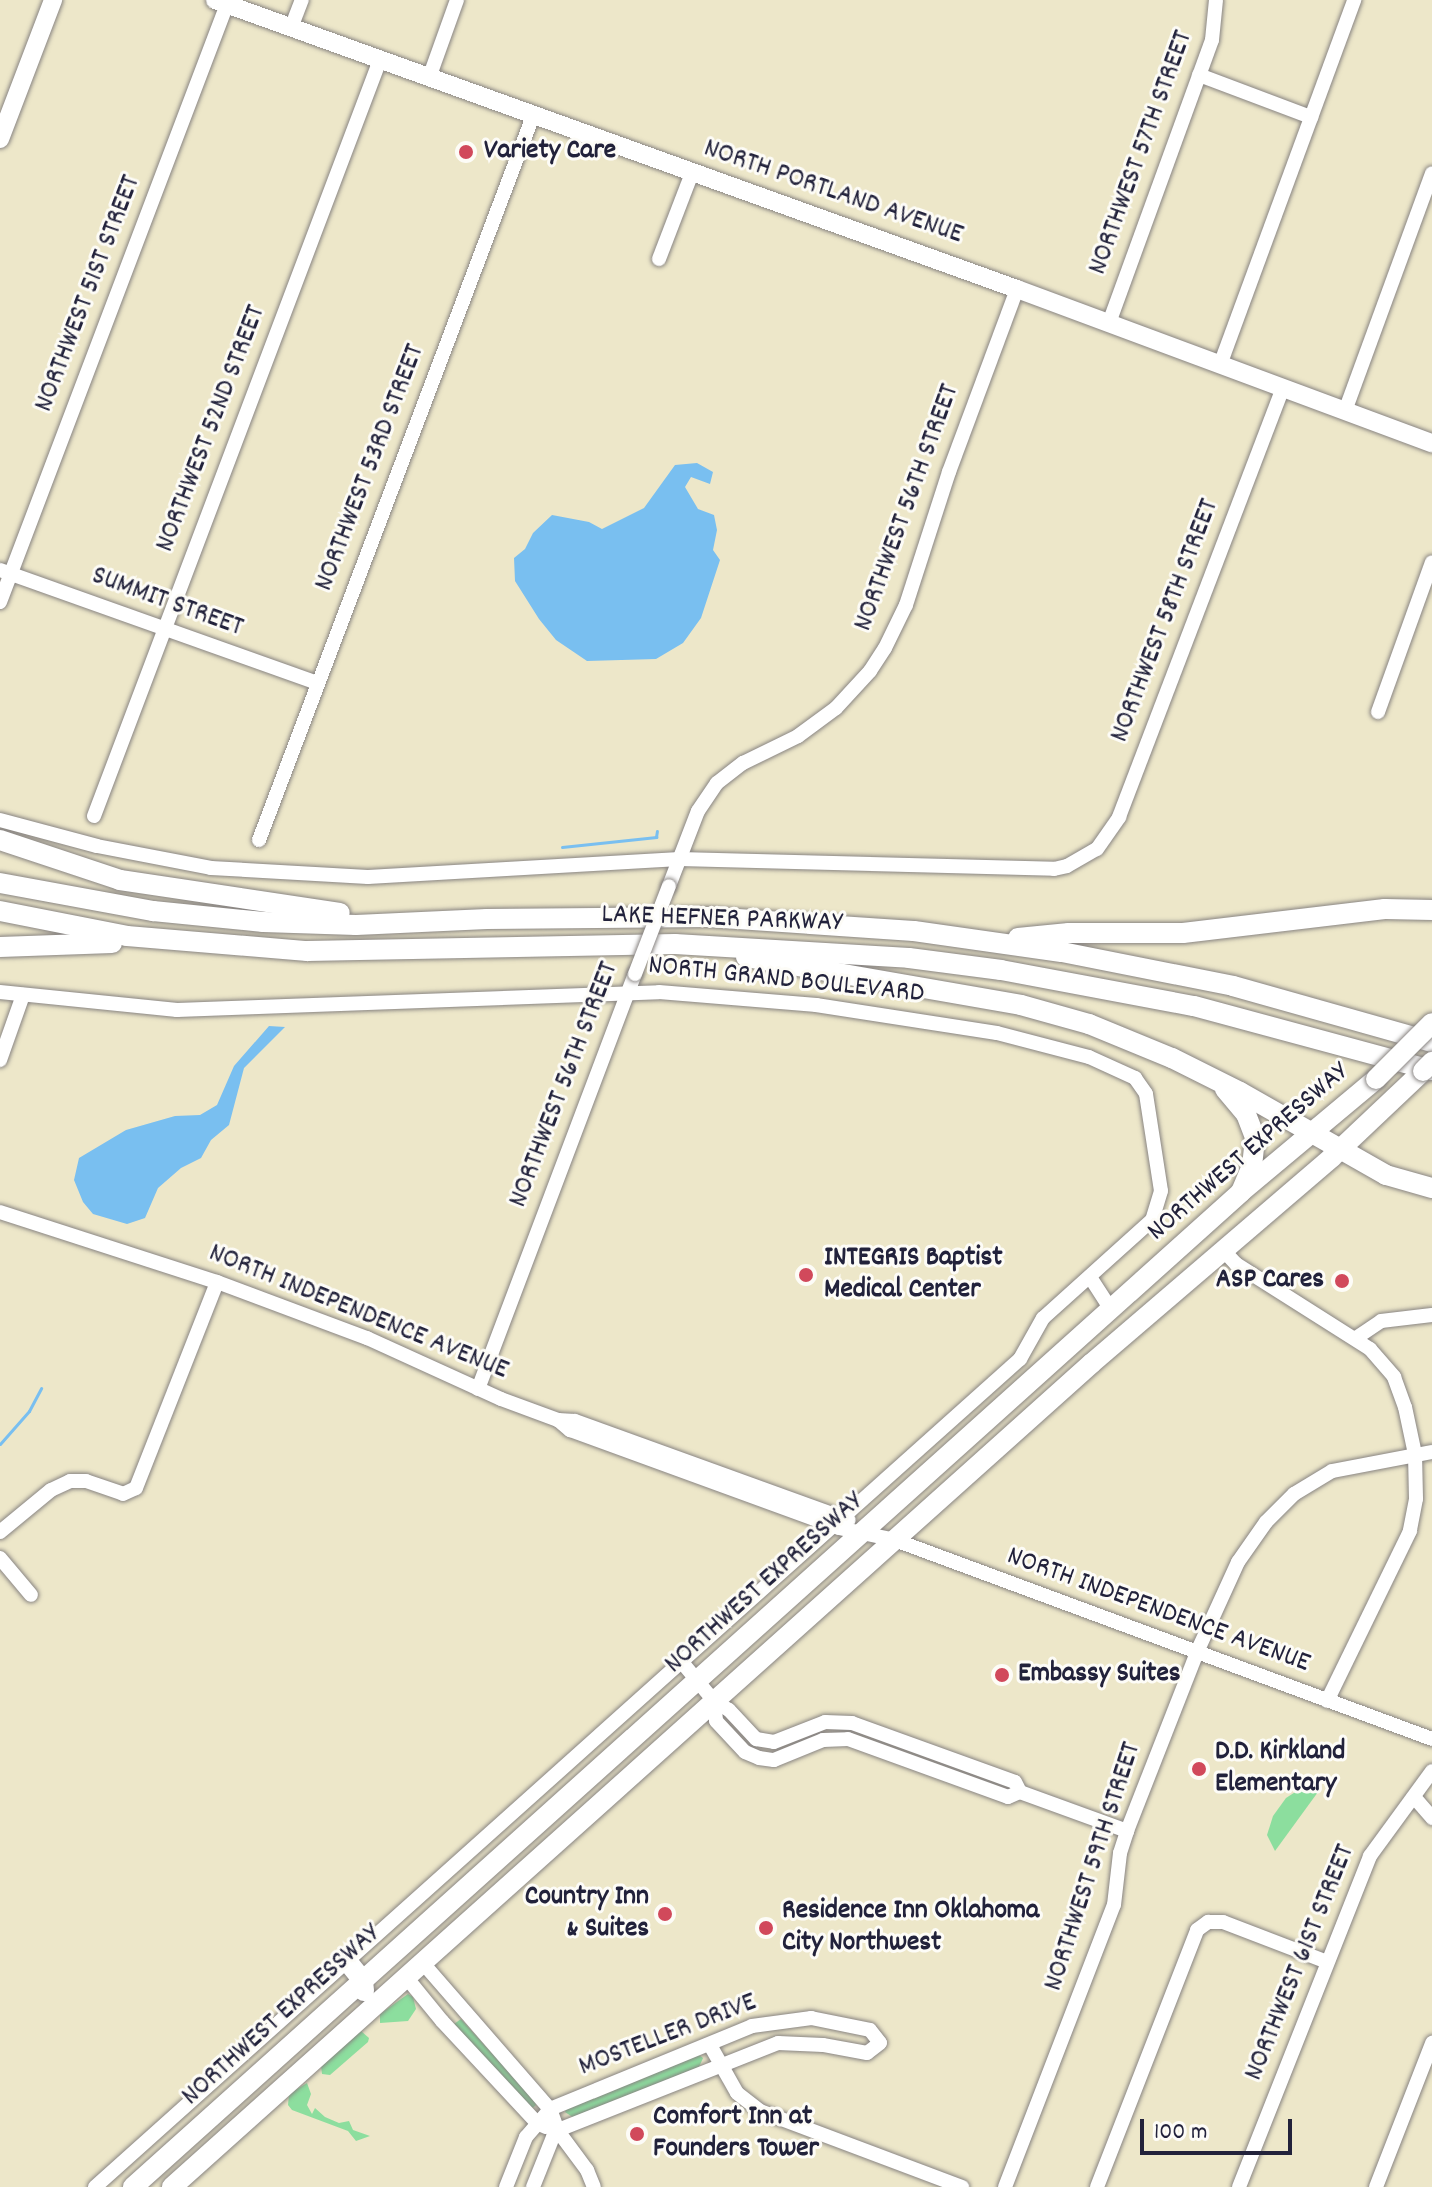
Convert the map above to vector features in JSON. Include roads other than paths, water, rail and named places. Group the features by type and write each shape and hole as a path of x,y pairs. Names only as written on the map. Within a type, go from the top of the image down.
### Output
{"highway":[{"path":"0,840 120,880 201,895 419,923"},
{"name":"LAKE HEFNER PARKWAY","path":"0,883 103,904 216,919 356,925 603,917 723,918 850,925 988,941 1233,986 1432,1042"},
{"path":"988,941 1069,933 1183,933 1385,909 1432,910"},
{"name":"LAKE HEFNER PARKWAY","path":"0,911 172,941 359,952 675,944 846,952 1001,970 1208,1009 1432,1070"},
{"path":"0,947 172,941"},
{"path":"675,944 1032,1008 1119,1035 1172,1058 1313,1131 1386,1175 1432,1188"},
{"name":"NORTHWEST EXPRESSWAY","path":"133,2187 1241,1192 1313,1131 1332,1119 1432,1023"},
{"name":"NORTHWEST EXPRESSWAY","path":"172,2187 1092,1363 1341,1147 1432,1062"},
{"path":"1223,1086 1246,1114 1255,1138 1252,1166 1241,1192"},
{"path":"1160,1303 1158,1287 1218,1215"},
{"path":"1092,1363 1112,1326 1112,1311"},
{"path":"406,1977 402,1969 408,1941"},
{"path":"347,1961 363,1981 366,2013"}],"main road":[{"path":"0,139 53,0"},
{"name":"NORTH PORTLAND AVENUE","path":"221,2 1017,289 1432,443"}],"street":[{"path":"291,28 302,0"},
{"path":"429,78 457,0"},
{"name":"NORTHWEST 57TH STREET","path":"1109,323 1216,26 1216,0"},
{"path":"1220,365 1354,0"},
{"name":"NORTHWEST 51ST STREET","path":"0,602 6,572 221,2"},
{"name":"NORTHWEST 52ND STREET","path":"94,816 380,60"},
{"path":"1199,75 1311,117"},
{"name":"NORTHWEST 53RD STREET","path":"259,840 533,116"},
{"path":"659,259 692,173"},
{"path":"1345,411 1432,173"},
{"name":"NORTHWEST 56TH STREET","path":"478,1389 698,811 717,783 743,763 798,736 836,708 870,671 886,646 906,605 949,472 1017,289"},
{"name":"NORTHWEST 58TH STREET","path":"679,859 1054,869 1079,861 1104,842 1119,817 1283,388"},
{"path":"1378,712 1432,562"},
{"name":"SUMMIT STREET","path":"6,572 318,683"},
{"path":"0,820 97,846 211,868 297,874 378,877 679,859"},
{"name":"NORTH GRAND BOULEVARD","path":"0,992 132,1007 237,1010 628,992 816,1005 918,1019 1048,1044 1135,1078 1146,1094 1161,1191 1159,1205 1145,1228 1090,1277"},
{"path":"0,1060 23,995"},
{"name":"NORTH INDEPENDENCE AVENUE","path":"0,1212 217,1282 367,1338 478,1389 558,1420 570,1430 895,1540 1432,1739"},
{"path":"1223,1250 1236,1264 1356,1338 1394,1377 1405,1407 1415,1454 1416,1499 1410,1531 1327,1701"},
{"path":"1090,1277 1112,1311"},
{"name":"NORTHWEST EXPRESSWAY","path":"95,2187 1020,1359 1043,1318 1090,1277"},
{"path":"0,1532 51,1490 70,1481 86,1481 123,1494 136,1488 217,1282"},
{"path":"1356,1338 1381,1321 1432,1315"},
{"name":"NORTHWEST 59TH STREET","path":"1005,2187 1114,1905 1120,1853 1127,1831 1197,1652 1238,1562 1266,1522 1294,1494 1332,1471 1432,1452"},
{"path":"0,1558 31,1595"},
{"path":"681,1661 714,1701 729,1710 756,1739 774,1742 825,1722 844,1722 1015,1782 1020,1792"},
{"path":"714,1701 716,1721 745,1752 774,1760 823,1740 839,1739 1008,1797 1020,1792 1127,1831"},
{"path":"839,1739 844,1722"},
{"path":"788,1736 793,1753"},
{"name":"NORTHWEST 61ST STREET","path":"1239,2187 1370,1856 1432,1771"},
{"path":"1414,1797 1432,1818"},
{"path":"1097,2187 1197,1930 1208,1922 1223,1922 1327,1962"},
{"path":"422,1962 550,2109 556,2134 533,2187"},
{"path":"406,1977 442,2021 537,2123 556,2134 587,2170 594,2187"},
{"path":"442,2021 460,2006"},
{"name":"MOSTELLER DRIVE","path":"550,2109 752,2026 811,2018 870,2030 880,2043 867,2053 833,2046 778,2043 556,2134"},
{"path":"1376,2187 1432,2043"},
{"path":"710,2045 737,2093 760,2111 962,2187"},
{"path":"506,2187 526,2137 550,2109"}],"water":[{"path":"697,463 713,472 710,484 691,477 685,487 698,509 714,515 717,530 713,550 720,560 701,618 683,643 656,659 587,661 556,640 539,619 515,581 514,558 552,515 589,522 602,529 644,508 675,465"},
{"path":"269,1026 285,1027 244,1068 229,1125 211,1140 201,1158 181,1168 158,1188 145,1218 127,1224 93,1214 83,1202 74,1180 79,1158 126,1130 175,1116 200,1115 217,1105 234,1066"}],"waterway":[{"path":"562,847 656,837 657,831"},
{"path":"0,1444 29,1411 41,1388"}],"place":[{"name":"Variety Care","path":"466,152"},
{"name":"INTEGRIS Baptist Medical Center","path":"806,1275"},
{"name":"ASP Cares","path":"1342,1281"},
{"name":"Embassy Suites","path":"1002,1675"},
{"name":"D.D. Kirkland Elementary","path":"1199,1769"},
{"name":"Country Inn & Suites","path":"665,1914"},
{"name":"Residence Inn Oklahoma City Northwest","path":"766,1928"},
{"name":"Comfort Inn at Founders Tower","path":"637,2134"}]}
